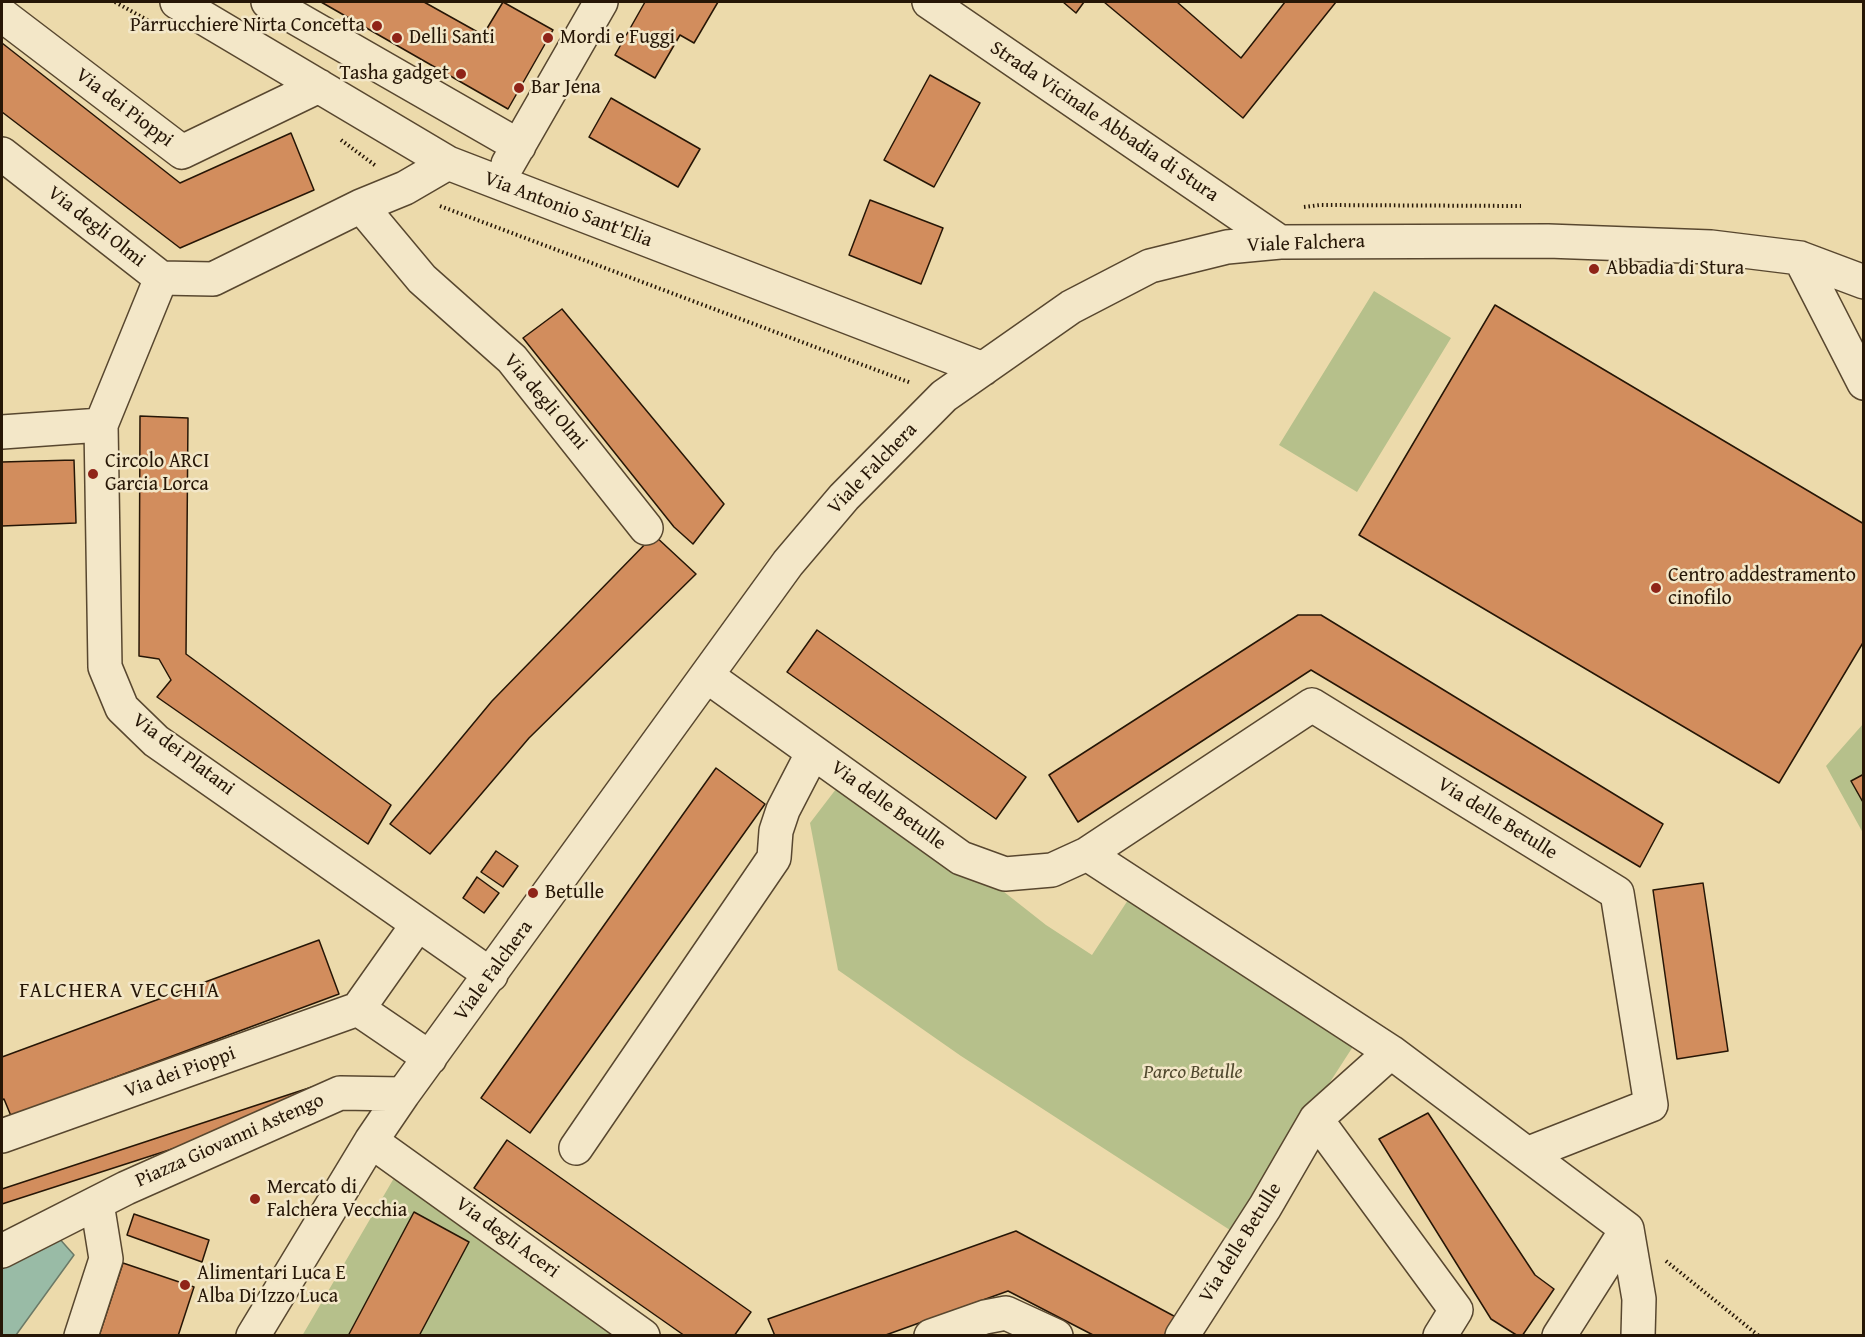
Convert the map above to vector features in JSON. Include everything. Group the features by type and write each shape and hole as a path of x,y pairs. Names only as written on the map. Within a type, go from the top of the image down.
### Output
{"street":[{"name":"Via Antonio Sant'Elia","path":"177,2 448,163 497,184 983,369"},
{"path":"268,2 519,146"},
{"path":"497,184 601,2"},
{"name":"Strada Vicinale Abbadia di Stura","path":"929,2 1280,242"},
{"name":"Via dei Pioppi","path":"2,15 182,152 319,86"},
{"name":"Via degli Olmi","path":"2,154 161,278 213,279 361,206 405,188 448,163"},
{"name":"Via degli Olmi","path":"361,206 422,279 512,359 646,528"},
{"name":"Viale Falchera","path":"254,1335 371,1141 403,1094 788,563 844,496 944,396 1071,307 1150,266 1227,247 1280,242 1582,242 1711,247 1800,258 1863,282"},
{"path":"1800,258 1863,383"},
{"name":"Via dei Platani","path":"161,278 101,425 105,667 122,708 156,741 491,975"},
{"path":"2,432 101,425"},
{"name":"Via delle Betulle","path":"707,676 961,858 1005,874 1052,870 1087,854 1312,705 1617,893 1651,1105 1528,1153"},
{"path":"576,1148 774,858 776,831 783,810 813,752"},
{"path":"1087,854 1390,1052 1627,1229 1638,1299 1638,1335"},
{"path":"418,924 358,1009 430,1058"},
{"name":"Via dei Pioppi","path":"2,1136 358,1009"},
{"name":"Via delle Betulle","path":"1182,1335 1265,1207 1316,1119 1390,1052"},
{"name":"Piazza Giovanni Astengo","path":"2,1251 97,1203 340,1093 403,1094"},
{"path":"1316,1119 1456,1310 1440,1335"},
{"name":"Via degli Aceri","path":"371,1141 643,1335"},
{"path":"81,1335 106,1259 97,1203"},
{"path":"1558,1335 1627,1229"},
{"path":"932,1335 985,1317 1006,1313 1056,1335"}],"path":[{"path":"340,139 384,172"},
{"path":"437,205 914,384"},
{"path":"1627,1229 1759,1335"}],"green space":[{"path":"1374,291 1451,338 1357,492 1279,445"},
{"path":"1863,724 1863,833 1826,766"},
{"name":"Parco Betulle","path":"846,776 961,858 1046,925 1092,955 1128,900 1354,1045 1233,1232 961,1056 838,970 810,823"},
{"path":"394,1178 620,1335 419,1335 469,1242 414,1212 348,1335 302,1336"}],"shaded area":[{"path":"49,1227 74,1255 16,1335 2,1335 2,1265"}],"building":[{"path":"321,2 424,2 483,35 503,2 553,30 508,109"},
{"path":"645,2 718,2 694,43 680,35 655,78 615,55"},
{"path":"1063,2 1084,2 1076,13"},
{"path":"1104,2 1177,2 1241,58 1285,2 1336,2 1243,118"},
{"path":"2,43 180,183 291,133 314,190 180,248 2,112"},
{"path":"930,75 980,103 934,187 884,160"},
{"path":"611,98 700,149 678,187 589,137"},
{"path":"870,200 943,228 921,284 849,255"},
{"name":"Centro addestramento cinofilo","path":"1495,305 1864,524 1864,641 1779,783 1359,535"},
{"path":"562,309 724,504 693,544 674,527 523,338"},
{"path":"140,416 188,418 186,654 391,805 368,844 157,697 171,680 159,659 139,656"},
{"path":"74,460 76,523 2,526 2,462"},
{"path":"654,535 696,574 529,738 430,854 390,824 492,701"},
{"path":"1298,615 1321,615 1663,824 1640,867 1311,670 1078,822 1049,775"},
{"path":"817,630 1026,777 996,819 787,672"},
{"path":"716,768 765,804 530,1133 481,1098"},
{"path":"1864,774 1864,804 1851,781"},
{"path":"496,851 518,866 503,887 481,872"},
{"path":"477,877 499,893 484,913 463,898"},
{"path":"1703,883 1728,1051 1677,1059 1653,890"},
{"path":"319,940 339,994 11,1116 4,1099 2,1100 2,1057"},
{"path":"321,1084 324,1100 2,1204 2,1189"},
{"path":"1428,1113 1535,1275 1554,1289 1522,1336 1518,1336 1491,1319 1379,1139"},
{"path":"507,1140 751,1312 734,1336 685,1336 474,1188"},
{"path":"414,1212 469,1242 419,1336 348,1336"},
{"path":"134,1214 209,1240 202,1262 127,1235"},
{"path":"1016,1231 1185,1322 1178,1336 1095,1336 1008,1291 883,1336 775,1336 768,1319"},
{"path":"123,1263 194,1287 178,1336 99,1336"}],"place":[{"name":"Parrucchiere Nirta Concetta","path":"377,26"},
{"name":"Delli Santi","path":"397,38"},
{"name":"Mordi e Fuggi","path":"548,38"},
{"name":"Tasha gadget","path":"461,74"},
{"name":"Bar Jena","path":"519,88"},
{"name":"Abbadia di Stura","path":"1594,269"},
{"name":"Circolo ARCI Garcia Lorca","path":"93,474"},
{"name":"Centro addestramento cinofilo","path":"1656,588"},
{"name":"Betulle","path":"533,893"},
{"name":"Mercato di Falchera Vecchia","path":"255,1199"},
{"name":"Alimentari Luca E Alba Di Izzo Luca","path":"185,1285"}],"district":[{"name":"FALCHERA VECCHIA","path":"120,992"}]}
